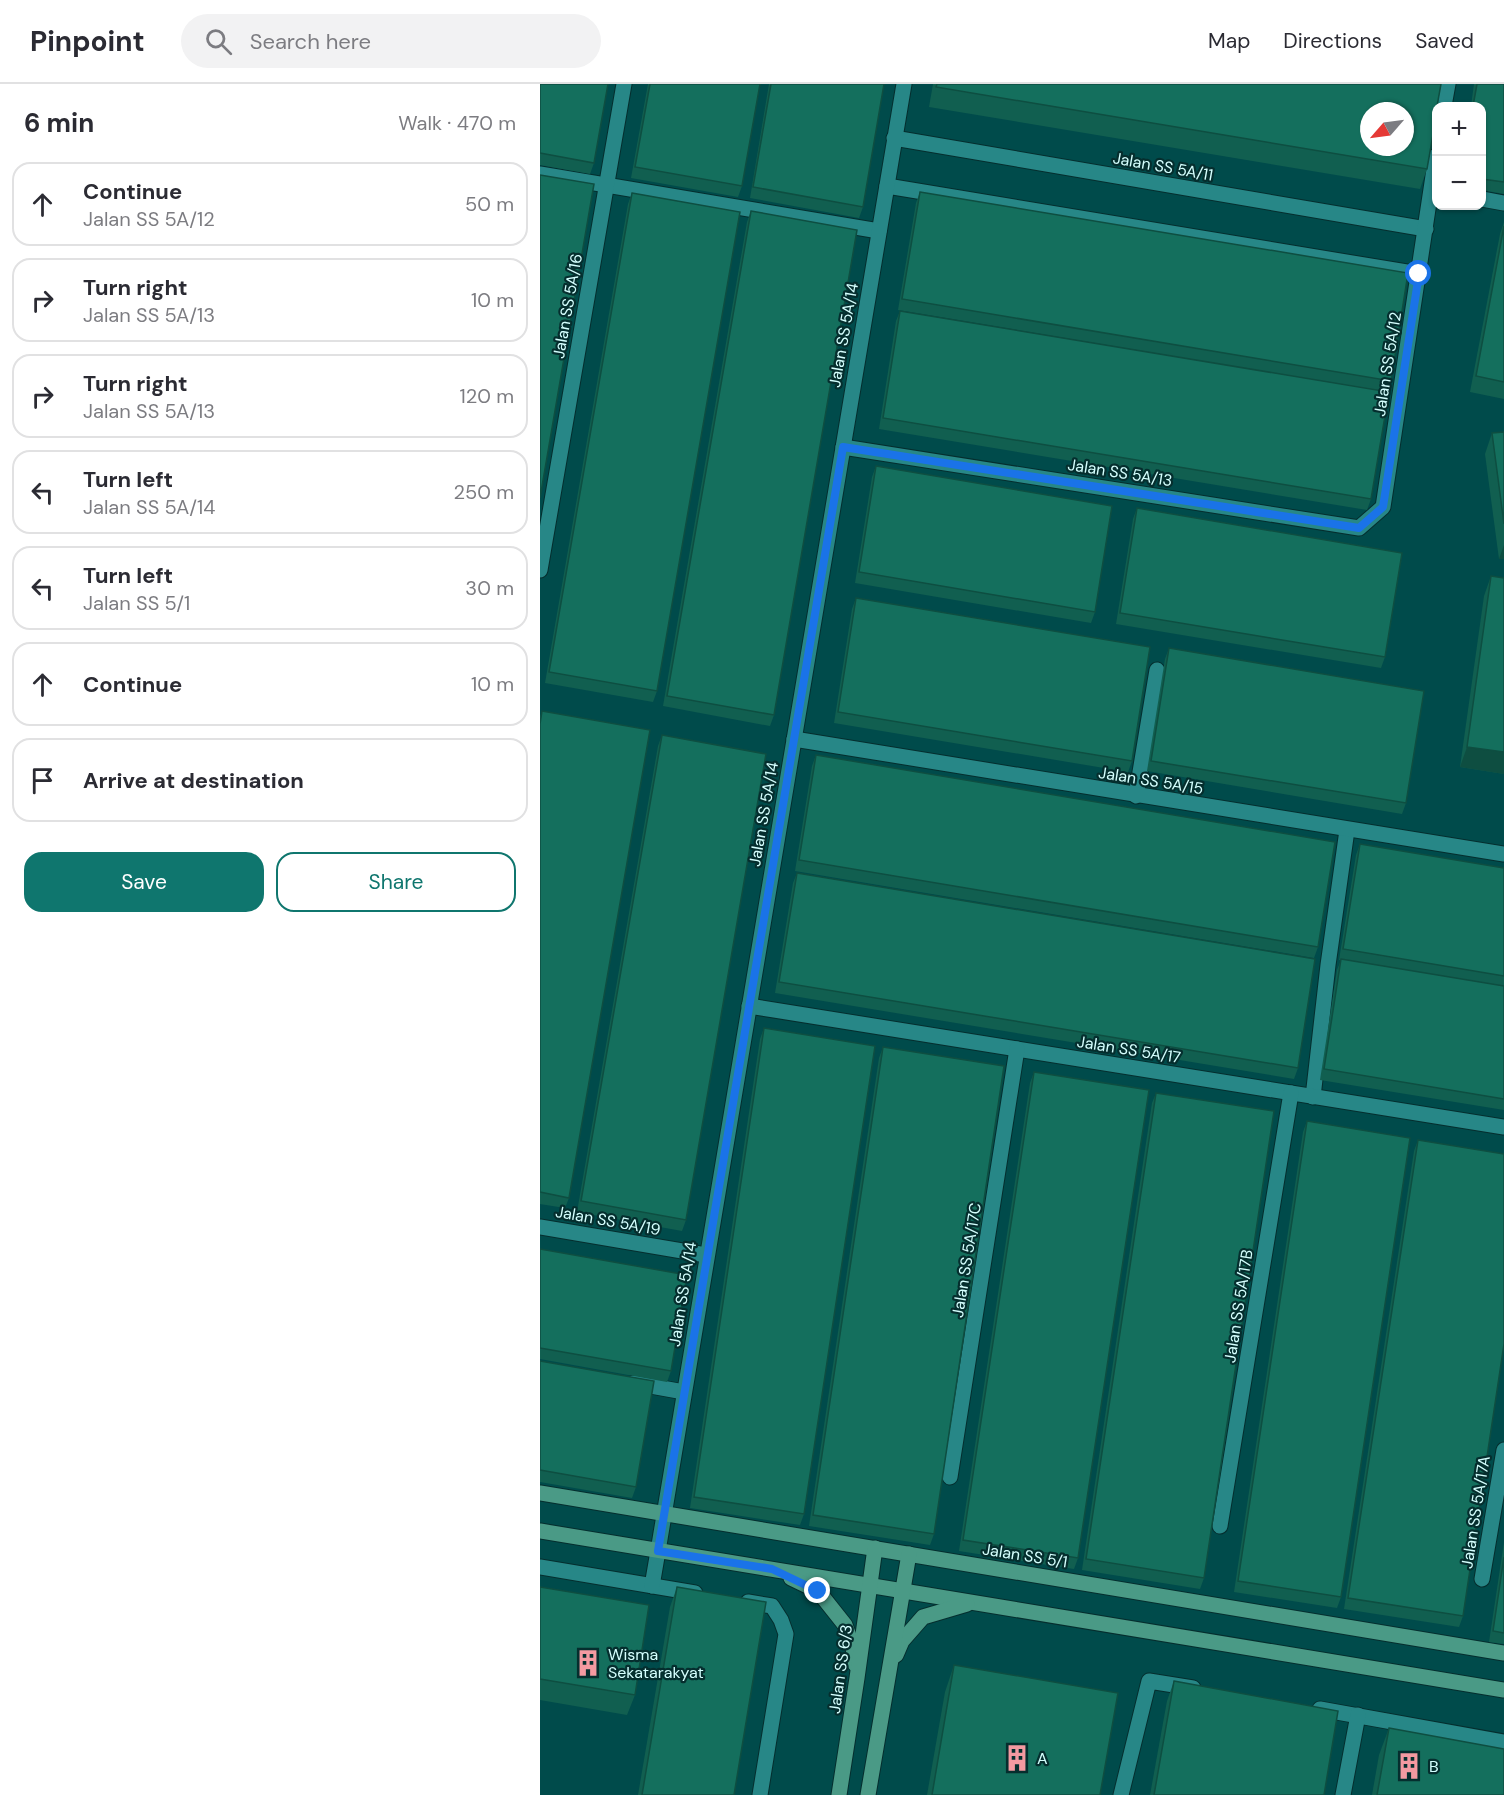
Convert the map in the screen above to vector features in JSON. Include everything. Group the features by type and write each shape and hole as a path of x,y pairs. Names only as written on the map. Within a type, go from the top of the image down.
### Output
{"street":[{"name":"Jalan SS 5A/16","path":"540,570 624,84"},
{"name":"Jalan SS 5A/14","path":"652,1586 904,84"},
{"path":"1445,102 1448,84"},
{"name":"Jalan SS 5A/11","path":"894,138 1427,225"},
{"path":"540,174 879,231"},
{"path":"887,186 1419,274"},
{"name":"Jalan SS 5A/12","path":"1383,507 1432,195"},
{"path":"1486,200 1504,203"},
{"name":"Jalan SS 5A/13","path":"843,447 1359,528 1383,507"},
{"path":"1136,796 1157,670"},
{"name":"Jalan SS 5A/15","path":"794,739 1504,854"},
{"path":"1313,1097 1347,830"},
{"name":"Jalan SS 5A/17","path":"749,1006 1504,1127"},
{"name":"Jalan SS 5A/17C","path":"950,1477 1017,1049"},
{"name":"Jalan SS 5A/17B","path":"1220,1526 1291,1093"},
{"name":"Jalan SS 5A/19","path":"540,1227 706,1255"},
{"path":"618,1380 684,1392"},
{"name":"Jalan SS 5A/17A","path":"1482,1579 1504,1450"},
{"name":"Jalan SS 5/1","path":"540,1493 1504,1653"},
{"path":"540,1531 1504,1690"},
{"name":"Jalan SS 6/3","path":"839,1795 858,1678 875,1548"},
{"path":"868,1795 909,1554"},
{"path":"540,1567 707,1595"},
{"path":"772,1569 818,1591 845,1625 853,1647 858,1678"},
{"path":"729,1599 772,1606 786,1634 760,1795"},
{"path":"886,1680 902,1641 923,1617 971,1603"},
{"path":"1121,1795 1149,1681 1207,1690"},
{"path":"1300,1705 1504,1742"},
{"path":"1343,1795 1358,1715"}],"building":[{"path":"540,84 608,84 594,163 540,153"},
{"path":"650,84 760,84 742,186 635,167"},
{"path":"771,84 884,84 863,207 753,187"},
{"path":"937,84 1441,84 1438,102 1432,102 1432,140 1427,169 936,87"},
{"path":"1477,84 1504,84 1504,182 1486,180 1486,102 1474,102"},
{"path":"540,175 594,184 540,498"},
{"path":"920,192 1408,273 1391,381 902,299"},
{"path":"632,193 740,212 657,691 549,672"},
{"path":"751,211 857,230 774,715 667,696"},
{"path":"1504,226 1504,382 1476,376"},
{"path":"900,311 1389,392 1371,499 883,418"},
{"path":"1504,432 1504,524 1492,433"},
{"path":"876,466 1112,506 1095,612 859,572"},
{"path":"1137,508 1402,553 1385,657 1120,613"},
{"path":"1491,576 1504,578 1504,752 1467,747"},
{"path":"856,598 1150,647 1132,761 838,712"},
{"path":"1169,648 1424,691 1406,803 1151,761"},
{"path":"542,711 650,730 569,1198 540,1192 540,724"},
{"path":"662,735 766,754 686,1220 581,1201"},
{"path":"816,755 1335,842 1318,947 799,860"},
{"path":"1360,844 1504,868 1504,976 1343,949"},
{"path":"797,873 1315,959 1298,1068 779,982"},
{"path":"1341,959 1504,986 1504,1099 1324,1069"},
{"path":"764,1028 875,1046 804,1514 694,1497"},
{"path":"883,1047 1004,1066 934,1534 813,1515"},
{"path":"1034,1072 1149,1090 1078,1558 963,1540"},
{"path":"1156,1093 1274,1111 1204,1578 1086,1559"},
{"path":"1307,1121 1410,1138 1341,1597 1238,1581"},
{"path":"1418,1140 1504,1154 1504,1344 1463,1616 1348,1598"},
{"path":"540,1249 687,1275 671,1371 540,1348"},
{"path":"540,1361 654,1381 636,1487 540,1470"},
{"path":"1504,1557 1504,1633 1493,1631"},
{"name":"Wisma Sekatarakyat","path":"540,1587 649,1605 635,1695 540,1679"},
{"path":"677,1587 766,1602 734,1795 642,1795"},
{"name":"A","path":"954,1665 1118,1693 1100,1795 932,1795"},
{"path":"1174,1681 1338,1711 1324,1795 1154,1795"},
{"path":"1389,1728 1504,1749 1504,1795 1377,1795"}],"place":[{"name":"Wisma Sekatarakyat","path":"588,1663"},
{"name":"A","path":"1017,1758"},
{"name":"B","path":"1409,1766"}],"route":[{"path":"818,1591 772,1569 658,1551 843,447 1359,528 1383,507 1419,274"}]}
